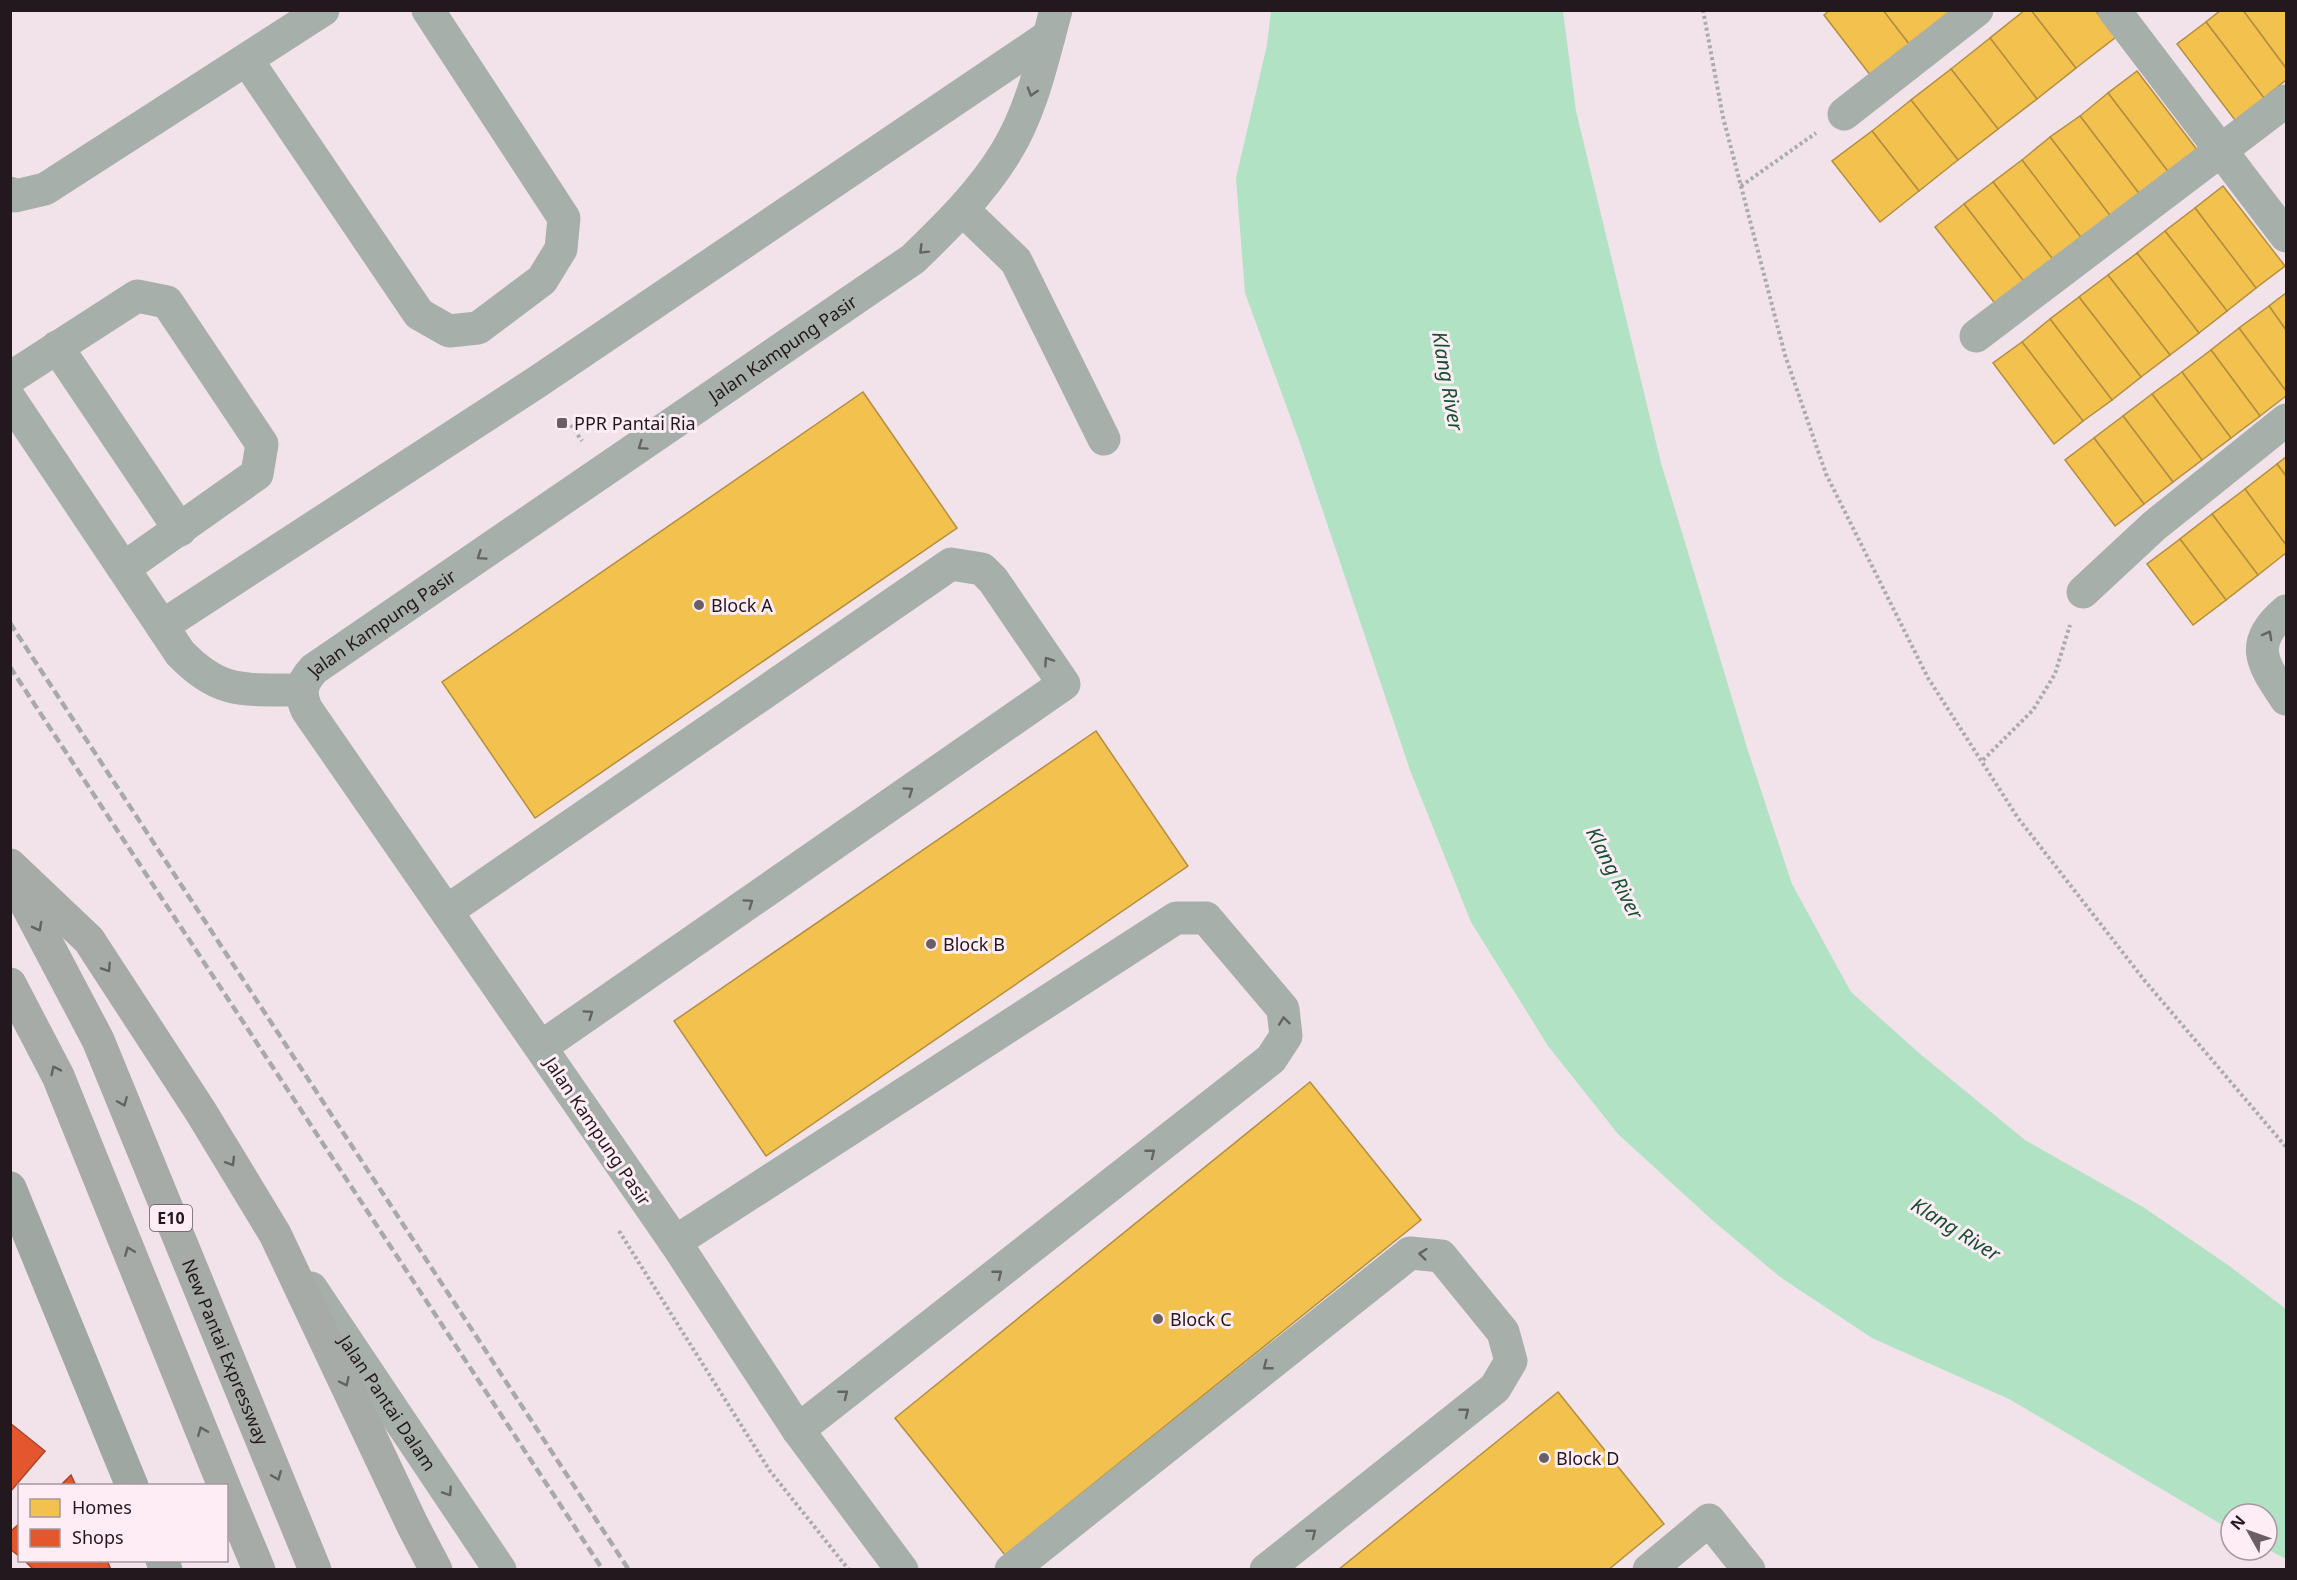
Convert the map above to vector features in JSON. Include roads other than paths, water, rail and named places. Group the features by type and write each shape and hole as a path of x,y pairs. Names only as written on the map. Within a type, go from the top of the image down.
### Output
{"highway":[{"path":"10,865 89,940 201,1112 275,1234 412,1524 436,1569"},
{"name":"New Pantai Expressway","path":"10,875 98,1040 315,1569"},
{"path":"10,984 58,1076 224,1484"},
{"path":"228,1496 259,1569"}],"main road":[{"path":"10,1188 18,1225 132,1484"}],"street":[{"path":"10,193 15,196 45,189 323,10"},
{"path":"247,60 419,314 449,331 478,328 542,280 561,249 564,218 428,10"},
{"path":"1844,114 1977,10"},
{"path":"2114,10 2286,236"},
{"path":"162,626 537,382 1053,23"},
{"name":"Jalan Kampung Pasir","path":"902,1569 798,1430 675,1242 307,710 302,700 301,690 305,678 314,669 913,260 963,210 1006,152 1029,103 1053,23"},
{"path":"1976,336 2286,101"},
{"path":"963,210 1016,261 1104,439"},
{"path":"10,378 137,296 167,302 262,444 257,474 124,568"},
{"path":"57,347 180,530"},
{"name":"Jalan Kampung Pasir","path":"10,399 180,653 196,670 216,682 240,689 301,690"},
{"path":"2083,592 2154,526 2286,420"},
{"path":"447,911 951,564 982,569 993,580 1064,684 541,1047"},
{"path":"2286,611 2276,620 2261,646 2262,661 2286,699"},
{"path":"675,1242 1176,918 1206,918 1283,1009 1286,1036 1271,1059 798,1430"},
{"name":"Jalan Pantai Dalam","path":"275,1234 500,1569"},
{"path":"1011,1569 1410,1252 1441,1256 1503,1332 1510,1361 1496,1388 1266,1569"},
{"path":"1649,1569 1709,1520 1749,1569"}],"water":[{"name":"Klang River","path":"1271,11 1563,11 1576,111 1661,463 1748,751 1792,884 1851,992 1919,1053 2025,1140 2143,1207 2228,1265 2286,1309 2286,1559 2279,1555 2279,1502 2219,1502 2219,1523 2009,1399 1872,1338 1780,1277 1711,1219 1618,1134 1548,1046 1471,922 1410,770 1301,446 1245,293 1236,178 1267,45"}],"railway":[{"path":"10,623 629,1570"},
{"path":"10,667 603,1570"}],"place":[{"name":"PPR Pantai Ria","path":"562,423"},
{"name":"Block A","path":"699,605"},
{"name":"Block B","path":"931,944"},
{"name":"Block C","path":"1158,1319"},
{"name":"Block D","path":"1544,1458"}]}
